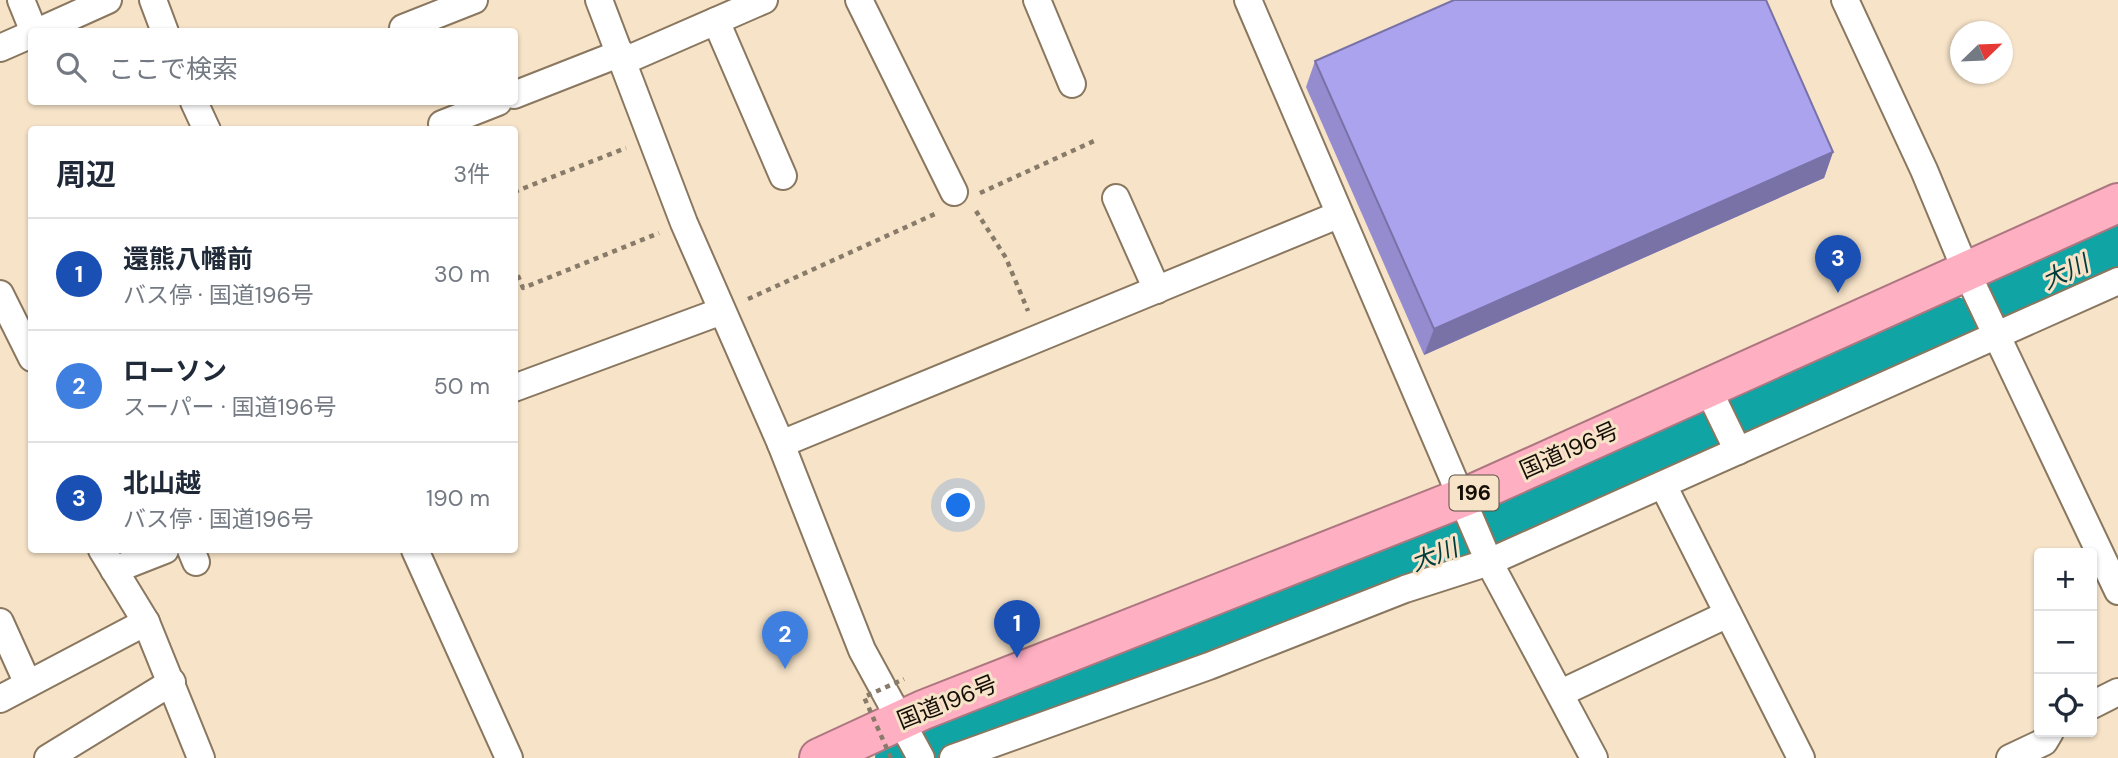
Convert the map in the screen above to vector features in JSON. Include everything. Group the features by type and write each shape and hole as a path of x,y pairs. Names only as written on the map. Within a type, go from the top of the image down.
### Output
{"highway":[{"name":"国道196号","path":"819,758 910,738 1467,511 1972,283 2118,203"}],"street":[{"path":"21,0 32,28"},
{"path":"43,28 108,0"},
{"path":"153,0 164,28"},
{"path":"403,28 474,0"},
{"path":"599,0 684,223 780,444 862,650 910,738"},
{"path":"518,94 622,57 764,0"},
{"path":"859,0 961,195"},
{"path":"1037,0 1072,84"},
{"path":"1248,0 1487,558 1594,758"},
{"path":"1846,0 1993,329 2118,591"},
{"path":"716,21 783,176"},
{"path":"0,48 28,35"},
{"path":"195,105 205,126"},
{"path":"442,124 490,105"},
{"path":"1116,198 1157,290"},
{"path":"780,444 1338,215"},
{"path":"953,758 1209,666 1487,558 1663,485 1736,447 1993,329 2118,281"},
{"path":"0,294 28,350"},
{"path":"518,387 722,311"},
{"path":"1713,399 1736,447"},
{"path":"1663,485 1801,758"},
{"path":"148,553 108,560 146,622 201,758"},
{"path":"416,553 509,758"},
{"path":"1561,694 1728,614"},
{"path":"0,622 28,684"},
{"path":"0,699 146,622"},
{"path":"48,758 172,682"},
{"path":"2097,702 2118,692"},
{"path":"2010,758 2044,742 2047,737"}],"path":[{"path":"518,190 653,138"},
{"path":"722,311 961,195 1094,141"},
{"path":"961,195 1006,258 1040,338"},
{"path":"518,276 523,288 684,223"},
{"path":"891,758 864,697 904,679"}],"building":[{"path":"1454,0 1766,0 1833,152 1434,329 1315,61"}],"waterway":[{"name":"大川","path":"2013,296 2118,248"},
{"name":"大川","path":"903,758 946,738 1535,516 1954,325"}],"place":[{"name":"北山越","path":"1838,293"},
{"name":"還熊八幡前","path":"1017,658"},
{"name":"ローソン","path":"785,669"}]}
